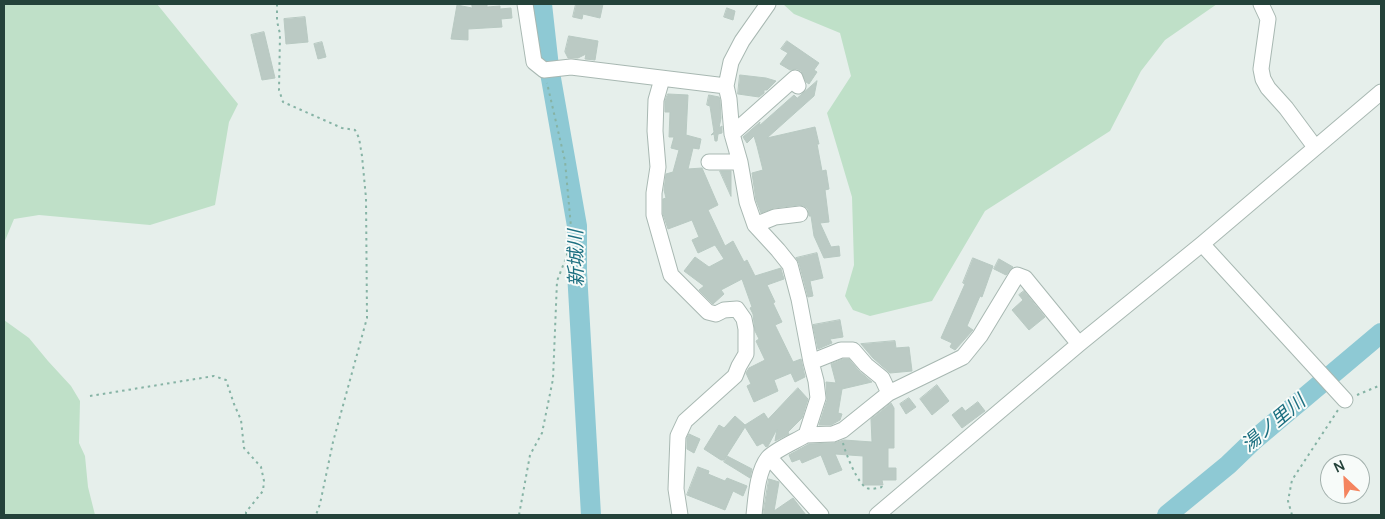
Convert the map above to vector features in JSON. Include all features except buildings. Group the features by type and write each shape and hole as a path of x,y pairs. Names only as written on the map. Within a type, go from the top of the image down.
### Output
{"street":[{"path":"524,4 534,62 546,69 571,67 726,86"},
{"path":"768,4 742,41 731,62 726,86 732,134 755,225 790,265 799,299 818,398 806,436"},
{"path":"1261,4 1268,19 1261,69 1262,79 1315,147"},
{"path":"732,134 795,78 798,86"},
{"path":"662,79 656,100 654,131 658,167 654,193 654,215 671,275 708,312 716,314 724,310 737,309 744,319 746,329 746,354 735,376 685,421 678,436 676,489 680,515"},
{"path":"877,515 1381,92"},
{"path":"709,162 740,162"},
{"path":"755,225 775,217 800,214"},
{"path":"1202,244 1345,400"},
{"path":"754,515 758,484 769,457 788,444 806,436 837,432 849,425 889,393 963,357 980,336 1018,274 1025,278 1079,344"},
{"path":"810,362 841,350 853,350 866,365 882,378 889,393"},
{"path":"769,457 821,515"}],"path":[{"path":"277,4 277,21 280,34 279,90 283,102 342,128 355,130 359,138 362,156 366,198 368,318 333,442 316,515"},
{"path":"519,515 530,455 542,432 553,379 557,281 572,238 564,161 546,69"},
{"path":"90,396 214,376 226,380 241,420 244,448 261,467 264,481 263,491 246,512 246,515"},
{"path":"1292,515 1288,500 1292,480 1345,400 1381,385"},
{"path":"837,432 842,439 851,465 861,484 868,489 882,487 896,500"}],"green space":[{"path":"4,4 157,4 238,104 229,122 215,205 150,225 39,215 14,219 4,243"},
{"path":"783,4 1217,4 1165,40 1141,71 1110,131 985,211 932,301 870,316 853,310 845,296 854,265 852,197 827,113 851,76 840,33 794,14"},
{"path":"4,320 29,338 71,386 80,401 79,443 85,456 88,487 95,515 4,515"}],"waterway":[{"name":"新城川","path":"542,4 549,67 577,226 577,272 591,515"},
{"name":"湯ノ里川","path":"1167,515 1381,333"}]}
